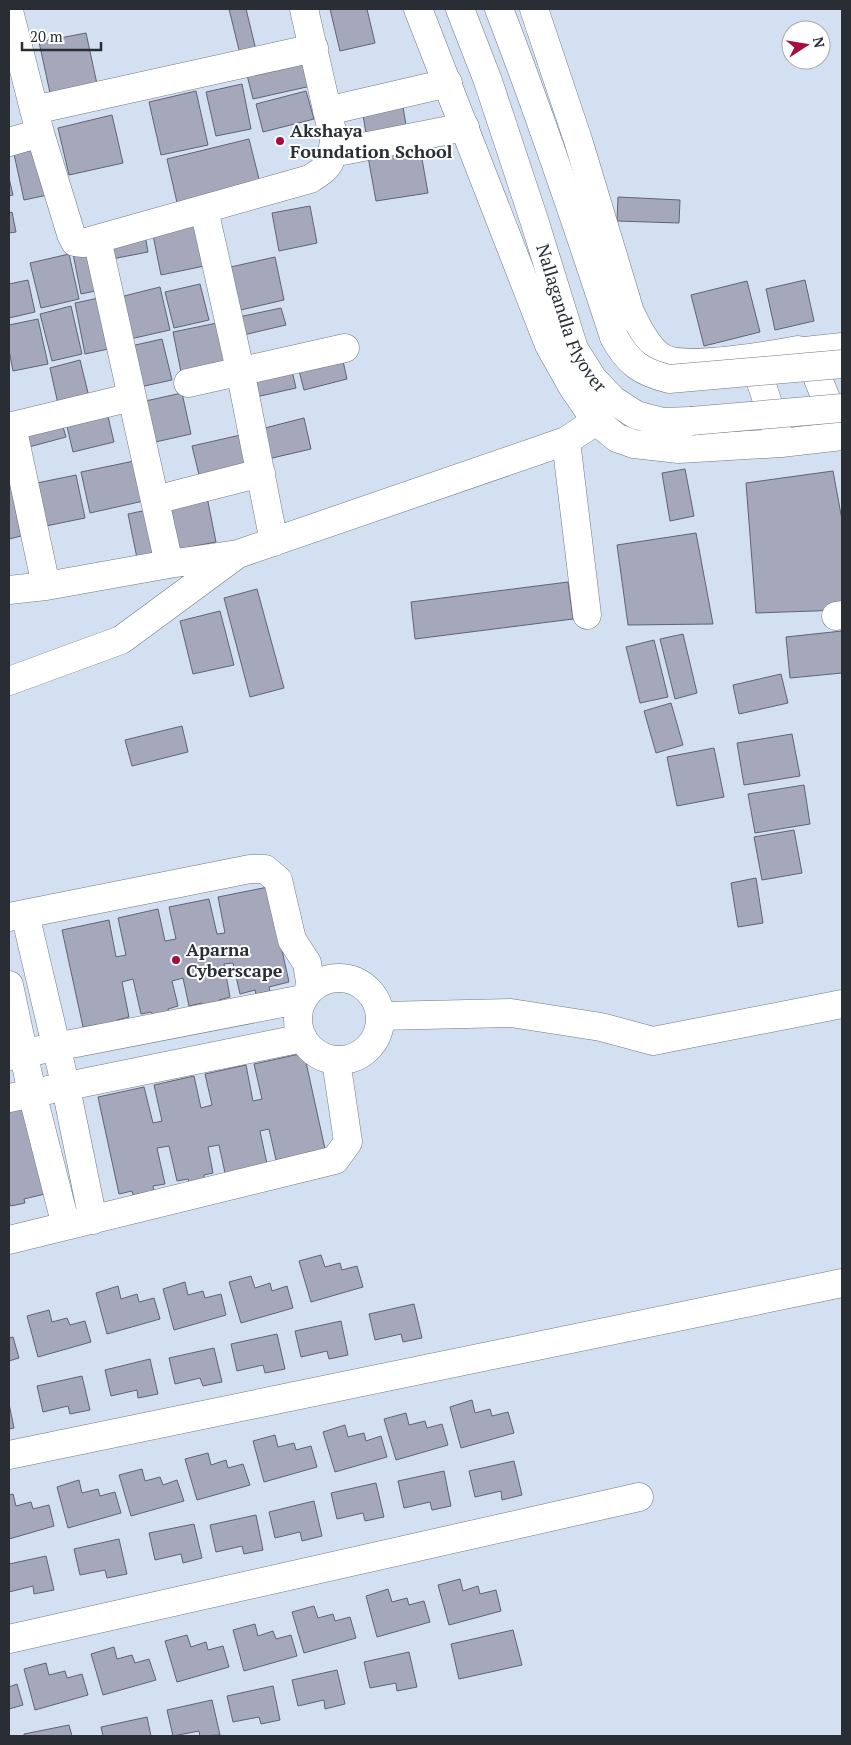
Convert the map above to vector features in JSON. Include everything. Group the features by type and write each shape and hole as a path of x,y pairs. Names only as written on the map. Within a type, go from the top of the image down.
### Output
{"street":[{"path":"9,11 37,122 71,234 75,242 82,243 310,179 326,169 331,160 334,140 304,9"},
{"path":"418,9 549,345 572,386 596,422 617,438 634,444 678,449 781,443 842,436 808,354 805,351"},
{"name":"Nallagandla Flyover","path":"460,9 488,81 574,349 593,379 613,400 636,415 663,422 842,408"},
{"name":"Nallagandla Flyover","path":"499,9 567,193 614,337 623,353 636,366 652,375 670,379 842,364"},
{"path":"534,9 578,140 630,312 640,334 664,359 684,362 753,358 798,350 842,347"},
{"path":"9,142 37,122 314,48"},
{"path":"327,111 448,83"},
{"path":"332,153 465,127"},
{"path":"204,209 240,370 274,542"},
{"path":"97,239 170,564"},
{"path":"188,383 344,348"},
{"path":"753,358 781,443"},
{"path":"46,586 10,420 132,397"},
{"path":"9,590 46,586 238,554 566,441 596,422"},
{"path":"566,441 587,615"},
{"path":"155,500 261,473"},
{"path":"9,681 121,640 238,554"},
{"path":"93,1220 57,1046 17,916 250,868 265,870 278,880 292,940 307,964 307,994"},
{"path":"334,977 348,978 360,983 371,991 378,1003 381,1016 379,1030 373,1043 363,1053 350,1059 336,1060 323,1057 311,1049 303,1038 298,1025 298,1012 307,994 322,981 334,977"},
{"path":"9,984 21,1096 66,1226"},
{"path":"16,1054 307,994"},
{"path":"381,1016 511,1013 602,1027 653,1041 842,1004"},
{"path":"21,1096 303,1038"},
{"path":"9,1240 335,1160 348,1142 336,1060"},
{"path":"9,1455 842,1283"},
{"path":"9,1639 639,1497"}],"building":[{"path":"229,9 246,9 258,58 242,62"},
{"path":"330,9 367,9 375,43 340,51"},
{"path":"86,33 97,84 50,93 39,42"},
{"path":"315,60 320,84 253,99 247,75"},
{"path":"242,84 251,129 216,136 206,92"},
{"path":"196,91 208,145 161,155 149,102"},
{"path":"306,91 314,119 263,132 256,104"},
{"path":"403,107 406,125 366,133 363,115"},
{"path":"112,115 123,163 69,175 58,128"},
{"path":"249,139 261,187 178,207 167,159"},
{"path":"419,142 428,193 376,201 367,151"},
{"path":"42,148 52,194 24,200 14,154"},
{"path":"9,178 13,195 9,196"},
{"path":"618,197 680,200 679,223 617,221"},
{"path":"310,206 317,243 279,251 272,213"},
{"path":"12,212 16,232 9,233 9,213"},
{"path":"199,220 209,265 161,275 152,230"},
{"path":"145,235 148,252 112,259 108,243"},
{"path":"91,250 100,290 81,294 73,254"},
{"path":"69,254 79,299 41,308 30,263"},
{"path":"275,257 284,300 232,312 222,269"},
{"path":"28,280 35,312 9,318 9,284"},
{"path":"805,280 814,321 775,330 766,289"},
{"path":"747,281 760,332 704,346 691,295"},
{"path":"200,284 209,320 174,328 165,292"},
{"path":"160,287 170,330 130,339 120,297"},
{"path":"108,296 118,347 85,354 75,303"},
{"path":"71,306 82,354 52,361 40,314"},
{"path":"281,308 286,325 239,336 234,318"},
{"path":"38,319 48,364 13,371 9,350 9,325"},
{"path":"217,323 226,368 182,377 173,332"},
{"path":"162,339 172,380 140,387 131,346"},
{"path":"341,352 347,379 304,390 297,363"},
{"path":"80,360 89,397 58,404 50,368"},
{"path":"290,362 296,388 256,397 250,371"},
{"path":"182,393 191,434 151,443 141,402"},
{"path":"106,408 114,442 73,452 65,418"},
{"path":"304,418 311,449 268,459 261,429"},
{"path":"61,420 66,437 29,447 24,430"},
{"path":"245,434 254,471 201,483 192,446"},
{"path":"139,460 148,500 90,513 81,472"},
{"path":"685,469 694,516 670,521 662,473"},
{"path":"833,471 842,520 842,610 756,613 746,483"},
{"path":"76,475 85,518 46,526 37,483"},
{"path":"9,477 21,536 9,539"},
{"path":"207,497 216,542 179,549 170,504"},
{"path":"147,510 157,554 137,558 128,514"},
{"path":"696,533 713,624 628,625 617,545"},
{"path":"568,582 573,619 415,639 411,602"},
{"path":"257,589 284,688 250,697 224,598"},
{"path":"220,611 234,665 193,674 180,621"},
{"path":"842,631 842,673 790,678 786,637"},
{"path":"683,634 697,693 675,699 660,639"},
{"path":"654,640 668,697 640,703 626,647"},
{"path":"781,674 788,703 739,714 733,685"},
{"path":"671,703 683,745 656,753 644,711"},
{"path":"182,726 188,752 132,766 125,740"},
{"path":"792,734 800,776 744,785 737,743"},
{"path":"714,748 724,797 677,806 667,757"},
{"path":"804,785 810,824 755,833 748,794"},
{"path":"794,830 802,873 762,880 754,837"},
{"path":"756,878 763,923 738,927 731,883"},
{"name":"Aparna Cyberscape","path":"268,887 289,982 269,987 270,991 256,994 255,990 240,994 233,963 224,964 230,997 219,1000 219,1004 203,1007 202,1003 189,1006 183,978 172,981 178,1006 168,1009 169,1013 154,1016 151,1012 141,1014 133,979 122,982 129,1017 117,1020 118,1024 97,1029 96,1025 83,1027 62,930 109,920 116,957 126,955 118,918 158,909 165,941 176,939 169,907 209,899 217,934 225,933 218,897"},
{"path":"304,1053 325,1149 305,1153 306,1158 291,1157 276,1160 269,1129 260,1131 267,1164 225,1173 219,1145 208,1147 213,1173 204,1175 204,1179 189,1182 188,1179 177,1181 169,1146 157,1148 165,1184 153,1186 154,1191 133,1195 132,1191 119,1194 98,1097 144,1087 153,1123 162,1121 154,1085 194,1076 201,1108 212,1105 205,1074 246,1065 253,1101 262,1099 254,1064"},
{"path":"28,1099 49,1193 24,1199 25,1203 11,1206 9,1203 9,1103"},
{"path":"321,1255 325,1267 340,1263 342,1270 357,1266 363,1287 311,1302 299,1261"},
{"path":"251,1276 255,1288 270,1283 272,1291 287,1286 293,1308 241,1323 229,1282"},
{"path":"185,1282 188,1295 203,1291 205,1298 221,1294 226,1315 174,1330 163,1289"},
{"path":"118,1286 121,1299 137,1294 139,1302 154,1298 160,1319 107,1334 96,1293"},
{"path":"414,1304 422,1338 403,1342 401,1334 375,1340 369,1314"},
{"path":"49,1310 52,1322 67,1318 70,1325 85,1321 91,1342 38,1357 27,1316"},
{"path":"341,1321 348,1355 329,1359 327,1351 301,1357 295,1331"},
{"path":"277,1334 285,1369 265,1373 263,1365 237,1371 231,1344"},
{"path":"13,1337 19,1358 9,1361 9,1338"},
{"path":"214,1348 222,1382 203,1386 200,1378 175,1384 169,1358"},
{"path":"150,1359 158,1394 138,1398 137,1390 111,1396 105,1370"},
{"path":"82,1376 90,1410 70,1414 68,1406 43,1412 37,1386"},
{"path":"472,1400 475,1413 490,1409 492,1416 508,1412 514,1433 461,1448 450,1407"},
{"path":"9,1404 14,1428 9,1429"},
{"path":"406,1413 409,1425 425,1421 427,1428 442,1424 448,1445 396,1460 384,1419"},
{"path":"345,1425 348,1437 364,1433 366,1441 381,1436 387,1457 335,1472 323,1432"},
{"path":"275,1435 278,1447 294,1443 296,1450 311,1446 317,1467 264,1482 253,1441"},
{"path":"208,1453 211,1465 226,1460 228,1468 243,1464 250,1485 197,1500 185,1459"},
{"path":"514,1461 522,1495 502,1500 501,1491 475,1497 469,1471"},
{"path":"142,1469 145,1481 160,1477 163,1485 177,1480 184,1501 131,1516 119,1475"},
{"path":"444,1471 451,1506 432,1510 430,1502 404,1508 398,1481"},
{"path":"79,1480 82,1493 98,1489 100,1496 115,1492 121,1513 68,1528 57,1487"},
{"path":"376,1483 384,1517 365,1521 363,1513 337,1519 331,1493"},
{"path":"13,1494 16,1506 31,1502 33,1509 49,1505 54,1526 9,1539 9,1495"},
{"path":"314,1501 322,1536 302,1541 300,1532 275,1538 269,1512"},
{"path":"256,1515 263,1550 244,1554 242,1546 216,1552 210,1525"},
{"path":"194,1524 202,1558 183,1563 181,1554 155,1560 149,1533"},
{"path":"119,1539 127,1574 107,1578 105,1570 80,1575 74,1549"},
{"path":"46,1556 54,1590 34,1594 33,1586 9,1592 9,1564"},
{"path":"460,1579 463,1591 478,1586 480,1594 496,1590 501,1611 449,1625 438,1585"},
{"path":"388,1589 392,1602 407,1598 409,1605 424,1601 430,1622 377,1637 366,1596"},
{"path":"314,1606 318,1618 333,1614 335,1621 350,1617 356,1638 304,1653 292,1612"},
{"path":"255,1624 258,1636 273,1631 276,1639 291,1635 297,1656 244,1671 233,1630"},
{"path":"513,1630 522,1665 459,1679 451,1644"},
{"path":"187,1635 191,1647 206,1642 208,1650 223,1646 229,1667 177,1682 165,1641"},
{"path":"114,1647 117,1659 132,1655 135,1663 149,1659 156,1680 103,1695 91,1654"},
{"path":"409,1652 417,1687 397,1691 396,1683 370,1688 364,1662"},
{"path":"46,1663 49,1675 65,1671 67,1678 82,1674 88,1695 35,1710 24,1669"},
{"path":"337,1670 345,1704 325,1709 324,1700 298,1706 292,1680"},
{"path":"17,1684 23,1705 9,1709 9,1687"},
{"path":"273,1686 280,1720 261,1724 259,1717 233,1722 227,1696"},
{"path":"212,1700 220,1735 200,1736 199,1731 173,1736 167,1710"},
{"path":"147,1717 151,1736 103,1736 101,1727"},
{"path":"69,1725 72,1736 24,1736 24,1734"}],"place":[{"name":"Akshaya Foundation School","path":"280,141"},
{"name":"Aparna Cyberscape","path":"176,960"}]}
